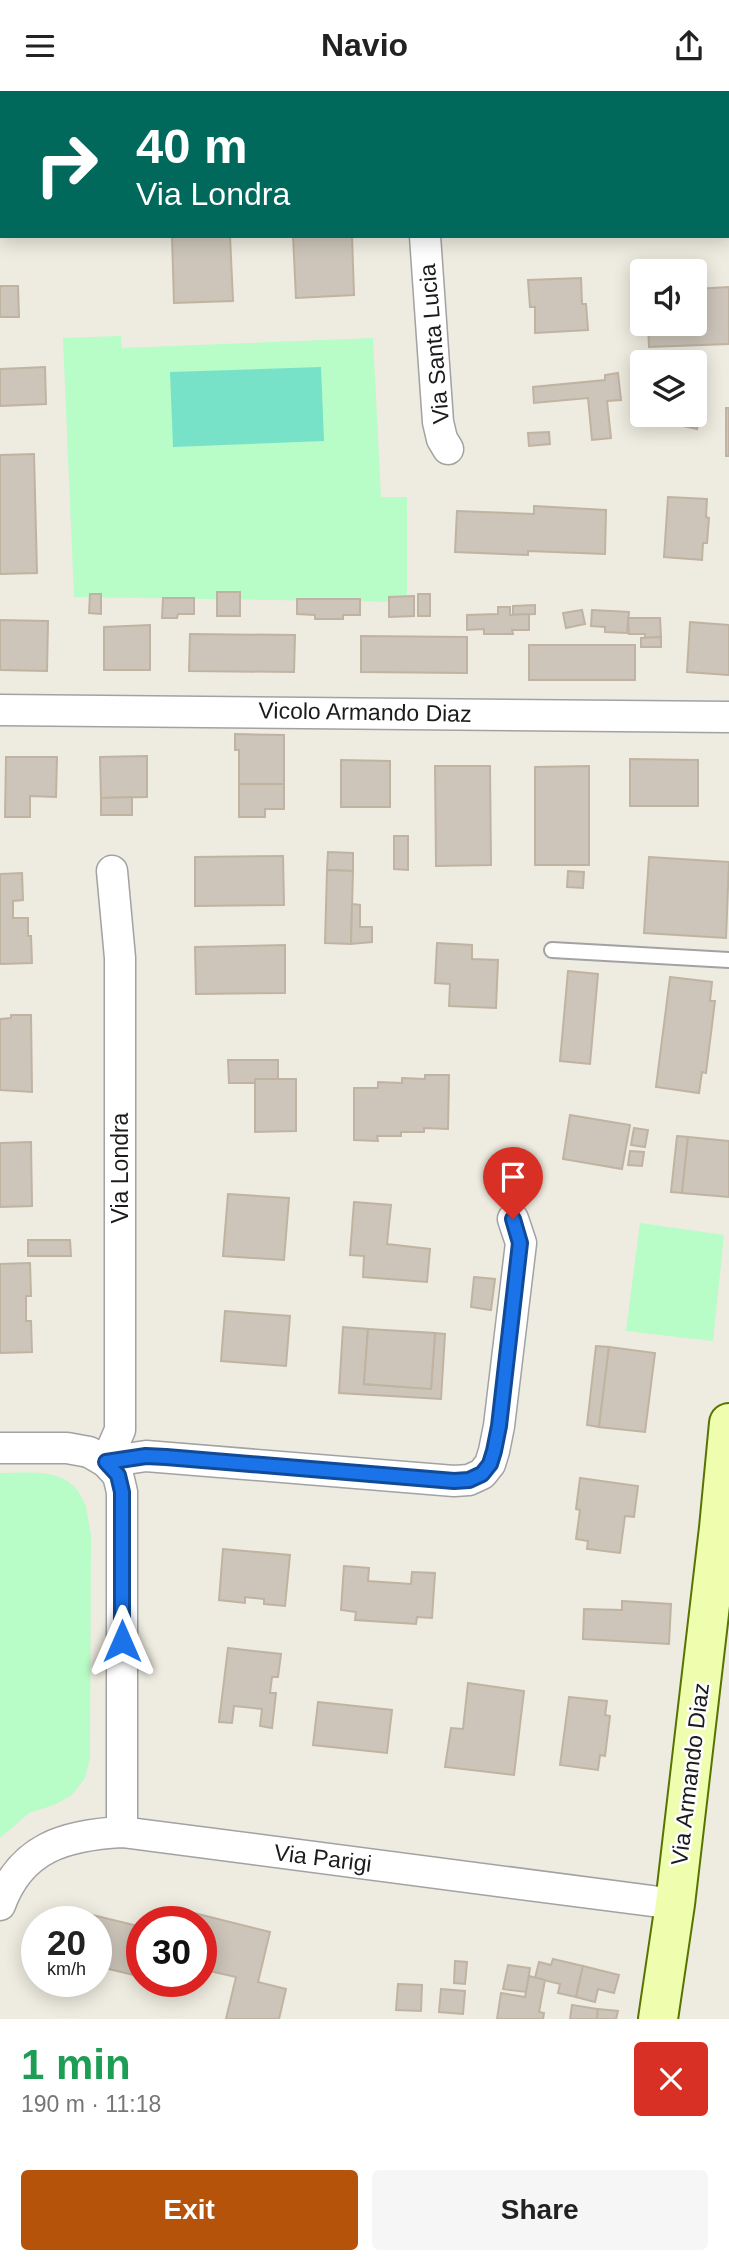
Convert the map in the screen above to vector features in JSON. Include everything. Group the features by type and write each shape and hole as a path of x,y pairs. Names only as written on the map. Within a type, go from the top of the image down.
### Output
{"street":[{"name":"Via Santa Lucia","path":"425,238 438,422 442,439 449,449"},
{"name":"Vicolo Armando Diaz","path":"0,710 729,717"},
{"name":"Via Londra","path":"106,1462 120,1430 120,958 112,871"},
{"path":"106,1462 146,1456 454,1481 469,1480 482,1474 490,1464 499,1426 520,1243 513,1219"},
{"name":"Via Armando Diaz","path":"659,2019 724,1529 729,1423"},
{"path":"0,1448 67,1448 89,1452 106,1462 118,1475 122,1492 122,1832"},
{"name":"Via Parigi","path":"0,1905 11,1882 23,1866 44,1849 83,1836 122,1832 675,1904"}],"lane":[{"path":"552,950 729,960"}],"green space":[{"path":"121,336 122,348 373,338 381,497 407,497 407,602 74,597 63,338"},
{"path":"321,367 324,441 173,447 170,372"},
{"path":"640,1223 724,1235 713,1341 626,1331"},
{"path":"0,1473 39,1473 62,1478 72,1484 86,1507 91,1535 90,1758 85,1778 72,1795 54,1805 29,1813 0,1838"}],"building":[{"path":"172,238 230,238 233,301 174,303"},
{"path":"293,238 352,238 354,295 296,298"},
{"path":"581,278 582,304 586,304 588,330 535,333 535,307 530,307 528,280"},
{"path":"0,286 18,286 19,317 0,317"},
{"path":"729,287 729,344 649,347 649,336 707,336 707,288"},
{"path":"45,367 46,404 0,406 0,369"},
{"path":"618,373 621,400 607,401 611,438 592,440 588,398 534,403 533,387 605,380 605,375"},
{"path":"726,408 729,408 729,456 726,456"},
{"path":"549,432 550,444 529,446 528,433"},
{"path":"34,454 37,573 0,574 0,455"},
{"path":"668,497 707,499 707,543 703,543 702,560 664,557"},
{"path":"534,506 606,510 605,554 455,552 457,511 534,514"},
{"path":"217,592 240,592 240,616 217,616"},
{"path":"90,594 101,594 101,614 89,613"},
{"path":"418,594 430,594 430,616 418,616"},
{"path":"414,596 414,616 389,617 389,597"},
{"path":"163,598 194,598 194,614 162,618"},
{"path":"297,599 360,599 360,615 343,615 343,619 315,619 315,615 297,614"},
{"path":"535,605 535,614 513,615 513,606"},
{"path":"498,607 510,607 510,615 529,614 529,630 512,630 513,634 484,634 484,629 467,630 467,615 498,614"},
{"path":"582,610 585,624 566,628 563,613"},
{"path":"592,610 629,612 627,633 605,632 605,627 591,626"},
{"path":"628,618 660,618 661,637 645,638 645,634 629,634"},
{"path":"0,620 48,621 47,671 0,670"},
{"path":"690,622 729,625 729,675 687,672"},
{"path":"150,625 150,670 104,670 104,627"},
{"path":"190,634 295,635 294,672 189,671"},
{"path":"361,636 467,637 467,673 361,672"},
{"path":"661,637 661,647 641,647 641,638"},
{"path":"529,645 635,645 635,680 529,680"},
{"path":"235,734 284,735 284,784 239,784 239,750 235,750"},
{"path":"147,756 147,797 101,798 100,757"},
{"path":"6,757 57,757 56,797 30,796 30,817 5,817"},
{"path":"630,759 698,760 698,806 630,806"},
{"path":"341,760 390,761 390,807 341,807"},
{"path":"435,766 490,766 491,865 436,866"},
{"path":"589,766 589,865 535,865 535,767"},
{"path":"239,784 284,784 284,809 265,809 265,817 239,817"},
{"path":"132,797 132,815 101,815 101,798"},
{"path":"394,836 408,836 408,870 394,869"},
{"path":"328,852 353,853 353,871 327,870"},
{"path":"283,856 284,905 195,906 195,857"},
{"path":"649,857 729,862 726,938 644,933"},
{"path":"327,870 353,871 351,944 325,943"},
{"path":"568,871 584,872 583,888 567,887"},
{"path":"22,873 23,900 13,901 13,918 28,918 32,963 0,964 0,874"},
{"path":"352,904 360,905 360,927 372,927 372,942 351,944"},
{"path":"437,943 472,945 472,959 498,960 496,1008 449,1006 450,984 435,983"},
{"path":"285,945 285,993 196,994 195,947"},
{"path":"568,971 598,974 590,1064 560,1061"},
{"path":"670,977 712,982 710,1001 715,1001 706,1073 702,1072 699,1093 656,1087"},
{"path":"11,1015 31,1015 32,1092 0,1090 0,1019 11,1018"},
{"path":"228,1060 278,1060 278,1079 255,1079 255,1083 229,1083"},
{"path":"425,1075 449,1075 448,1129 424,1128 424,1132 401,1132 401,1136 377,1136 378,1141 354,1140 354,1088 378,1088 378,1082 402,1083 402,1078 425,1079"},
{"path":"255,1079 296,1079 296,1131 255,1132"},
{"path":"570,1115 630,1125 622,1169 563,1159"},
{"path":"634,1128 648,1130 645,1147 631,1145"},
{"path":"677,1136 688,1137 682,1193 671,1192"},
{"path":"688,1137 729,1141 729,1197 682,1193"},
{"path":"31,1142 32,1206 0,1207 0,1143"},
{"path":"630,1151 644,1152 642,1166 628,1165"},
{"path":"228,1194 289,1198 284,1260 223,1256"},
{"path":"354,1202 391,1205 387,1244 430,1249 427,1282 363,1277 364,1256 350,1255"},
{"path":"28,1240 70,1240 71,1256 28,1256"},
{"path":"30,1263 31,1296 26,1296 26,1321 31,1321 32,1352 0,1353 0,1264"},
{"path":"474,1277 495,1279 491,1310 471,1307"},
{"path":"225,1311 290,1316 286,1366 221,1361"},
{"path":"343,1327 368,1329 364,1384 431,1389 435,1333 445,1334 441,1399 339,1393"},
{"path":"368,1329 435,1333 431,1389 364,1384"},
{"path":"596,1346 609,1347 599,1427 587,1425"},
{"path":"609,1347 655,1353 645,1432 599,1427"},
{"path":"580,1478 638,1486 634,1517 625,1516 620,1553 587,1549 588,1541 576,1539"},
{"path":"223,1549 290,1555 285,1606 264,1604 264,1599 245,1597 245,1603 219,1600"},
{"path":"344,1566 369,1568 368,1581 411,1584 412,1572 435,1573 432,1618 417,1617 416,1624 355,1620 356,1612 341,1610"},
{"path":"622,1601 671,1604 669,1644 583,1639 584,1609 622,1610"},
{"path":"228,1648 281,1654 278,1677 272,1677 270,1693 276,1693 272,1728 260,1726 262,1709 234,1706 232,1723 219,1722"},
{"path":"468,1683 524,1691 514,1775 445,1767 451,1728 463,1729"},
{"path":"569,1697 607,1701 605,1715 610,1716 605,1756 600,1755 598,1770 560,1765"},
{"path":"318,1702 392,1710 387,1753 313,1745"},
{"path":"217,1919 270,1932 258,1982 286,1989 279,2019 226,2019 236,1977 217,1973"},
{"path":"112,1920 126,1923 126,1973 112,1970"},
{"path":"553,1959 583,1966 576,1997 558,1993 560,1984 535,1978 539,1962 551,1965"},
{"path":"455,1961 467,1962 465,1984 454,1983"},
{"path":"508,1965 530,1968 526,1992 503,1989"},
{"path":"583,1966 619,1975 614,1993 598,1989 595,2002 576,1997"},
{"path":"529,1976 545,1980 539,2012 544,2013 543,2019 497,2019 501,1993 525,1997"},
{"path":"398,1984 422,1985 421,2011 396,2010"},
{"path":"441,1989 465,1991 463,2014 439,2012"},
{"path":"572,2005 598,2009 597,2019 570,2019"},
{"path":"598,2009 618,2011 616,2019 597,2019"}],"route":[{"path":"122,1641 122,1492 118,1475 106,1462 146,1456 166,1457 454,1481 469,1480 482,1474 490,1464 499,1426 520,1243 513,1219"}]}
